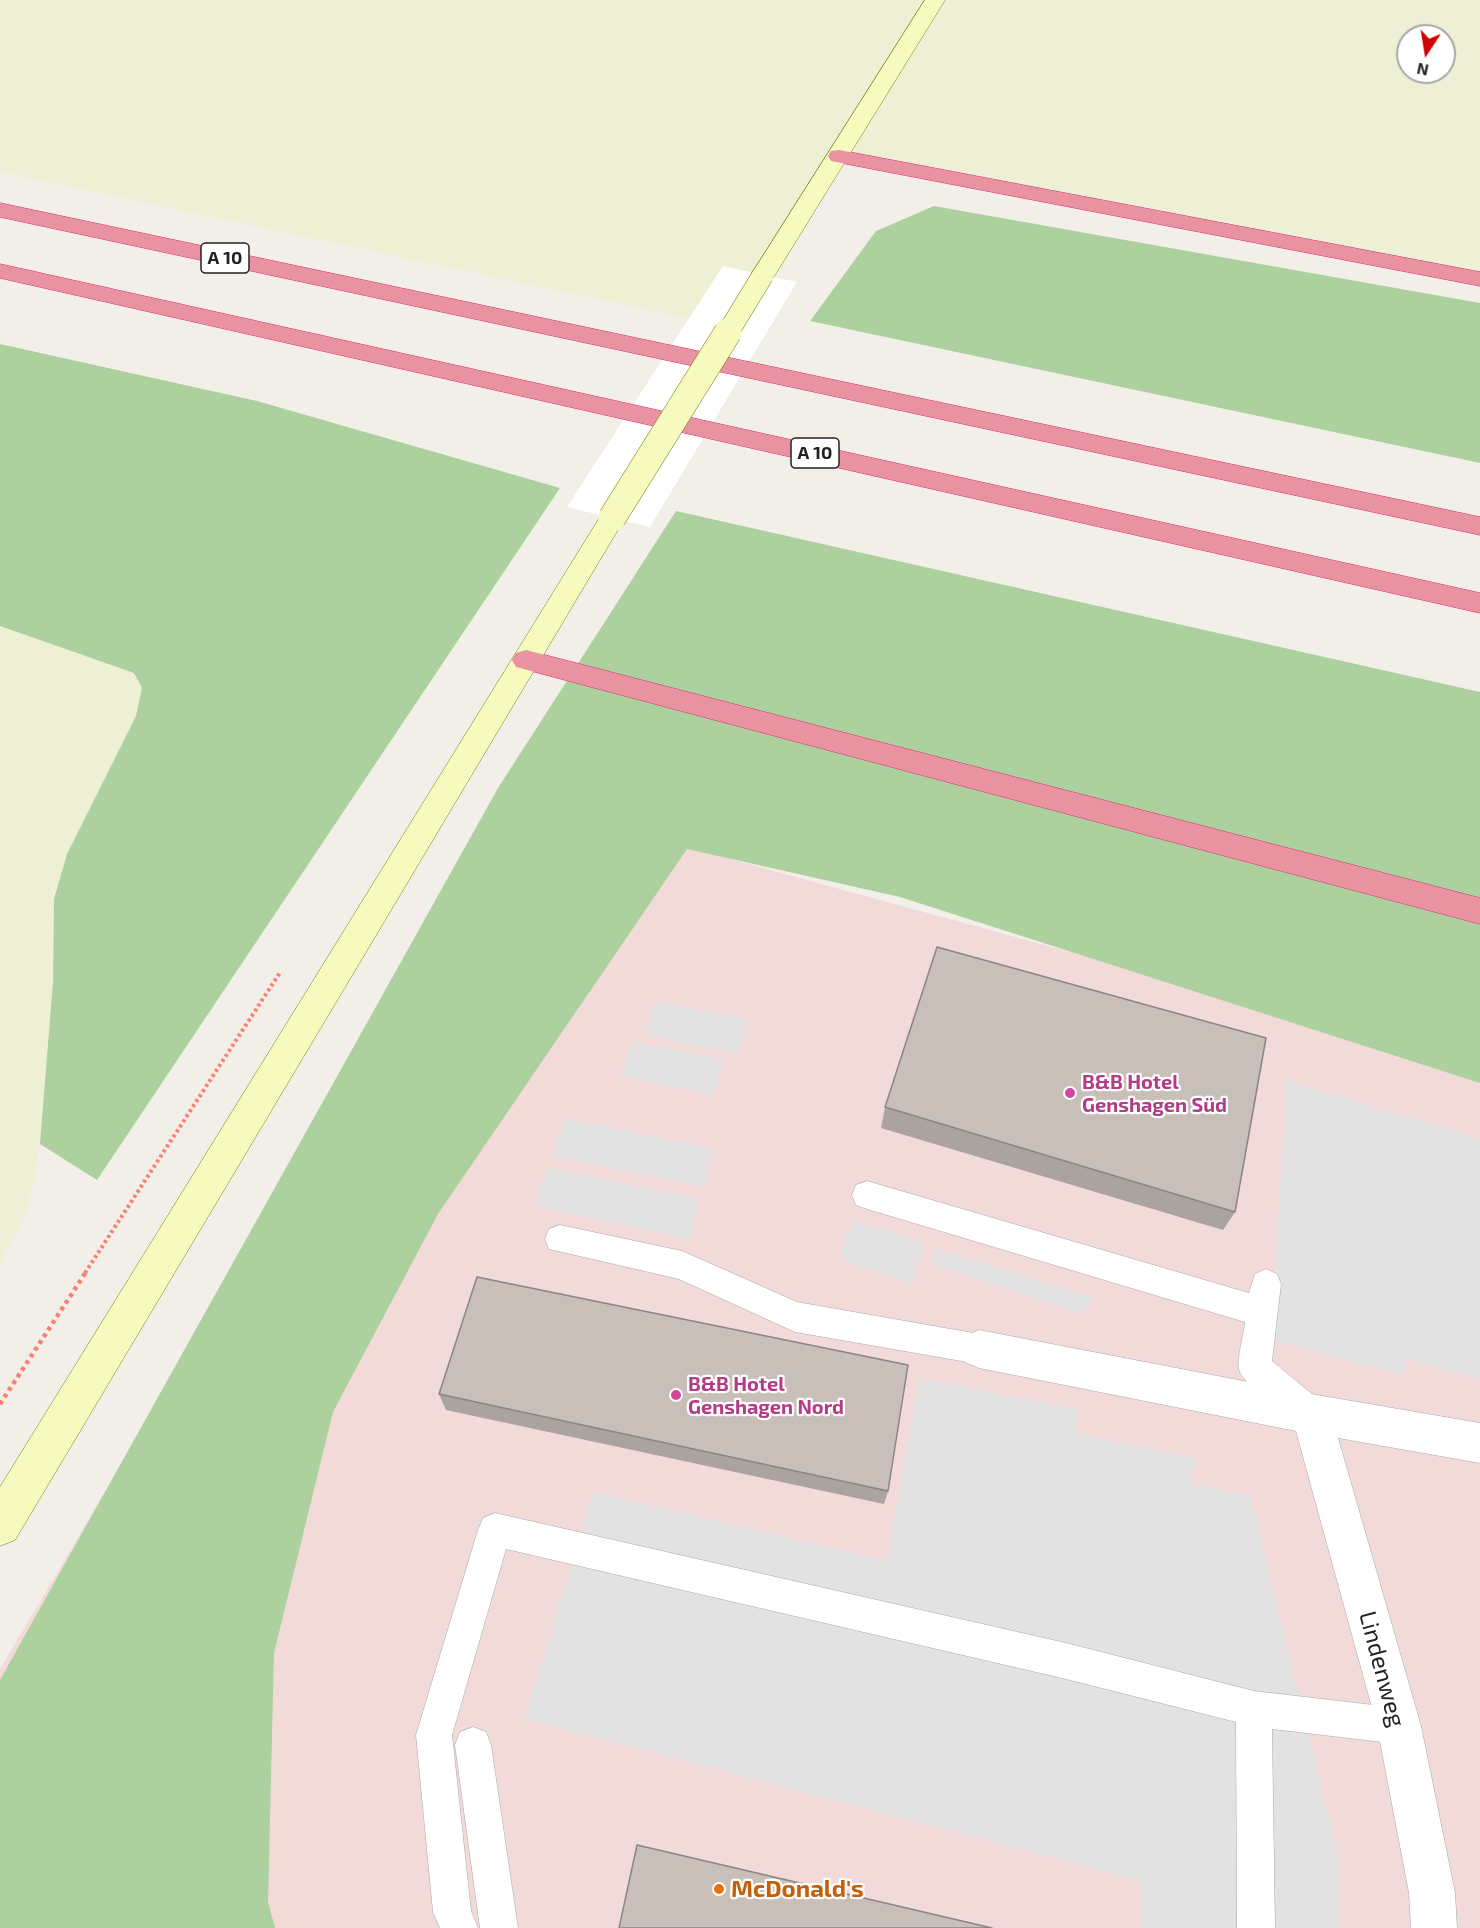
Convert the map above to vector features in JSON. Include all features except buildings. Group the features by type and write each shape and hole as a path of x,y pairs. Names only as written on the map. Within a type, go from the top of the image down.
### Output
{"highway":[{"path":"839,156 1480,279"},
{"name":"A 10","path":"0,210 1480,526"},
{"name":"A 10","path":"0,270 1472,602"},
{"path":"525,660 1480,911"}],"street":[{"path":"0,1525 612,518 935,0"},
{"path":"978,1350 1311,1414 1480,1443"},
{"name":"Lindenweg","path":"1311,1414 1399,1726 1432,1893 1434,1928"}],"lane":[{"path":"867,1195 1264,1298 1255,1368 1311,1414"},
{"path":"560,1239 682,1265 795,1317 978,1350"},
{"path":"459,1928 452,1912 434,1735 495,1530 1066,1660 1254,1709 1399,1726"},
{"path":"1254,1709 1256,1928"},
{"path":"473,1745 499,1928"}],"shaded area":[{"path":"514,800 1480,1064 1480,1928 0,1928 0,1669"},
{"path":"656,1002 747,1019 738,1053 646,1036"},
{"path":"632,1042 724,1059 714,1095 621,1076"},
{"path":"1286,1081 1480,1139 1480,1380 1407,1358 1403,1375 1272,1340"},
{"path":"565,1119 714,1149 704,1187 553,1156"},
{"path":"548,1168 699,1199 689,1239 535,1206"},
{"path":"853,1220 924,1243 912,1283 840,1259"},
{"path":"936,1249 1096,1299 1080,1314 931,1264"},
{"path":"919,1378 1078,1410 1077,1434 1196,1459 1191,1484 1250,1495 1338,1857 1338,1928 1139,1928 1142,1881 525,1719 594,1492 887,1561"}],"green space":[{"path":"0,0 1480,0 1480,279 839,156 763,275 704,322 0,172"},
{"path":"934,206 1480,303 1480,463 810,321 876,231"},
{"path":"0,344 257,401 560,488 97,1180 40,1144 53,981 54,899 67,854 136,716 142,688 134,673 0,626"},
{"path":"676,511 1480,692 1480,1083 900,897 687,849 438,1214 333,1412 274,1653 268,1902 275,1928 0,1928 0,1680 498,788"},
{"path":"0,626 134,673 142,688 136,716 67,854 54,899 53,981 40,1144 28,1211 0,1264"}],"pier":[{"path":"723,266 797,282 650,527 567,507"}],"place":[{"name":"B&B Hotel Genshagen Süd","path":"1070,1093"},
{"name":"B&B Hotel Genshagen Nord","path":"676,1395"},
{"name":"McDonald's","path":"719,1889"}]}
